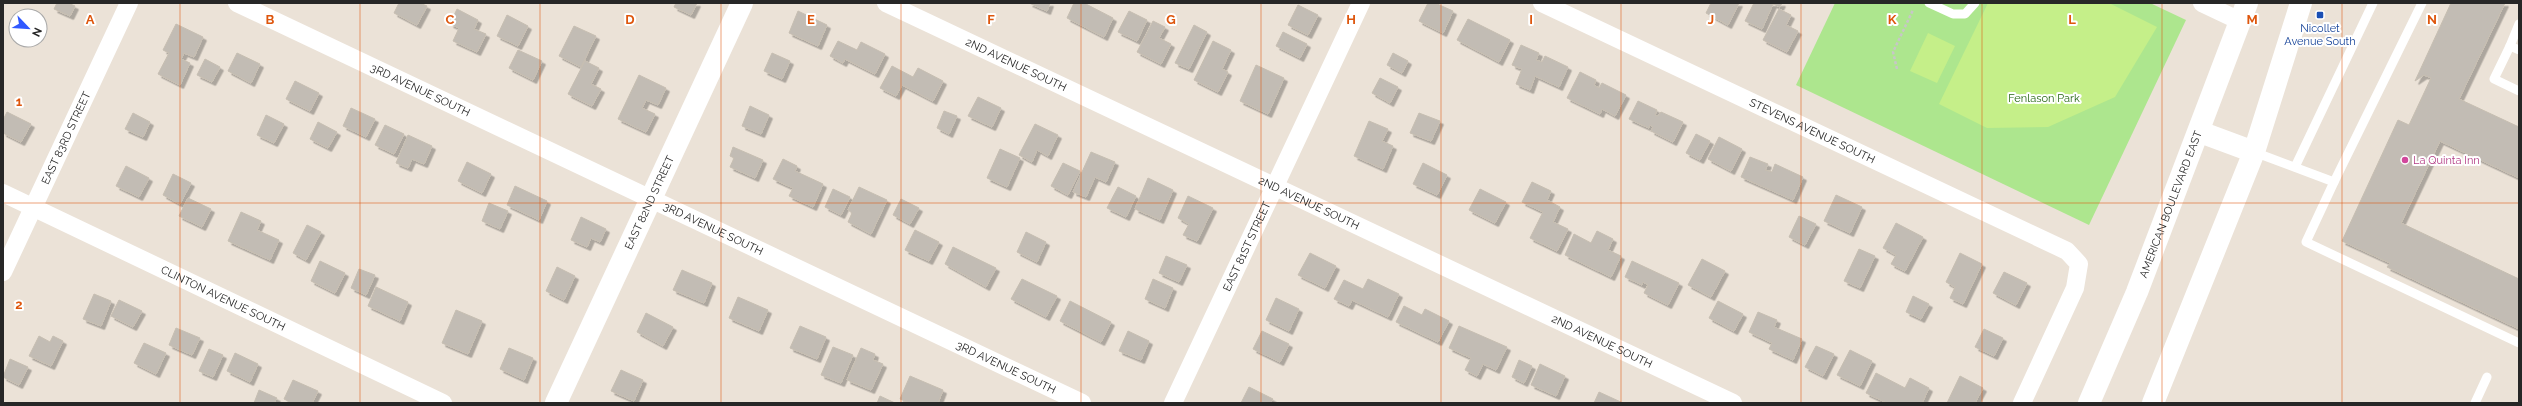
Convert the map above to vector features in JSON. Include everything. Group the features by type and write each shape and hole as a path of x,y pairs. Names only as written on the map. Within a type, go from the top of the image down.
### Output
{"main road":[{"name":"EAST 82ND STREET","path":"556,403 742,3"},
{"path":"2153,403 2254,152 2301,3"},
{"name":"AMERICAN BOULEVARD EAST","path":"2089,403 2137,292 2200,132 2244,12"},
{"path":"2200,132 2254,152"}],"street":[{"name":"EAST 83RD STREET","path":"3,272 129,3"},
{"name":"3RD AVENUE SOUTH","path":"237,3 1082,403"},
{"name":"2ND AVENUE SOUTH","path":"886,3 1733,403"},
{"name":"EAST 81ST STREET","path":"1173,403 1361,3"},
{"name":"STEVENS AVENUE SOUTH","path":"1542,3 2067,251 2079,264 2075,288 2022,403"},
{"path":"2202,3 2244,12"},
{"name":"CLINTON AVENUE SOUTH","path":"3,193 443,403"}],"lane":[{"path":"1929,3 1953,14 1965,14 1975,3"},
{"path":"2295,167 2373,3"},
{"path":"2422,3 2306,242 2519,343"},
{"path":"2519,24 2494,79 2519,92"},
{"path":"2510,46 2519,50"},
{"path":"2254,152 2334,182"},
{"path":"2475,403 2487,377"}],"path":[{"path":"1897,69 1893,52 1913,10"}],"green space":[{"name":"Fenlason Park","path":"1835,3 2150,3 2186,20 2089,225 1796,85"},
{"path":"1988,3 2109,3 2157,27 2115,97 2048,127 1987,128 1939,104"},
{"path":"1928,33 1955,46 1937,83 1910,71"}],"building":[{"path":"57,3 68,3 75,6 70,16 54,9"},
{"path":"399,3 420,3 427,6 417,25 394,13"},
{"path":"676,3 697,3 691,15 674,7"},
{"path":"1029,3 1050,3 1047,11"},
{"path":"1074,3 1084,3 1113,18 1104,37 1067,18"},
{"path":"1428,3 1435,3 1453,11 1443,33 1419,21"},
{"path":"1711,3 1739,3 1728,25 1706,13"},
{"path":"1754,3 1782,3 1780,7 1773,4 1762,29 1745,21"},
{"name":"La Quinta Inn","path":"2451,3 2505,3 2459,99 2519,127 2519,178 2440,141 2401,223 2519,279 2519,329 2387,267 2390,263 2342,241 2398,120 2409,125 2431,78 2424,75 2415,81"},
{"path":"1298,5 1318,15 1308,35 1288,25"},
{"path":"457,9 478,20 474,29 486,34 477,52 453,41 459,28 450,24"},
{"path":"1779,9 1791,15 1786,25 1798,31 1787,52 1763,40"},
{"path":"798,11 827,25 818,46 789,33"},
{"path":"1129,11 1147,20 1137,41 1118,32"},
{"path":"507,15 528,26 518,46 497,36"},
{"path":"1468,19 1510,40 1499,62 1457,40"},
{"path":"1153,21 1165,27 1159,38 1171,44 1161,64 1137,52"},
{"path":"176,24 203,37 194,57 184,53 181,59 190,63 180,85 158,74 169,53 163,50"},
{"path":"1194,25 1207,32 1189,69 1175,63"},
{"path":"574,26 596,36 581,67 559,56"},
{"path":"1283,32 1307,44 1300,58 1276,46"},
{"path":"838,41 857,50 861,42 885,54 875,74 845,59 843,63 830,56"},
{"path":"1213,41 1231,50 1222,69 1228,72 1218,92 1194,80"},
{"path":"1521,45 1539,53 1536,60 1542,62 1545,56 1568,67 1559,87 1535,76 1530,90 1516,84 1522,69 1512,65"},
{"path":"518,50 542,61 533,80 509,68"},
{"path":"237,53 260,64 251,83 228,71"},
{"path":"772,53 790,61 782,79 764,71"},
{"path":"1393,53 1408,61 1402,73 1387,65"},
{"path":"205,59 220,67 212,82 197,75"},
{"path":"585,61 599,68 591,84 601,89 592,106 568,94"},
{"path":"1256,65 1284,78 1268,114 1240,101"},
{"path":"892,66 913,77 918,68 943,81 933,101 902,85 896,96 880,88"},
{"path":"1580,72 1596,80 1594,85 1599,88 1602,83 1626,95 1615,116 1602,109 1600,114 1567,98"},
{"path":"639,75 666,88 658,105 646,100 642,108 655,114 646,132 618,119"},
{"path":"1380,78 1398,87 1390,103 1372,93"},
{"path":"295,81 319,93 310,111 286,99"},
{"path":"978,97 1001,108 992,127 968,116"},
{"path":"1638,101 1657,110 1655,115 1658,116 1661,112 1683,122 1673,142 1651,131 1653,127 1650,125 1649,128 1629,119"},
{"path":"750,106 769,115 761,134 742,126"},
{"path":"351,108 375,119 366,137 343,126"},
{"path":"944,111 957,116 949,134 937,128"},
{"path":"7,112 31,124 21,142 3,133 3,120"},
{"path":"133,113 150,122 143,137 125,129"},
{"path":"1419,113 1440,121 1431,141 1410,133"},
{"path":"266,115 284,124 274,143 257,135"},
{"path":"1369,121 1388,129 1382,141 1393,146 1383,169 1354,156"},
{"path":"318,122 337,132 328,148 310,139"},
{"path":"1035,124 1058,135 1048,156 1037,150 1032,162 1019,155"},
{"path":"385,125 404,134 394,154 375,145"},
{"path":"1696,134 1710,141 1700,160 1686,153"},
{"path":"408,135 432,146 424,164 412,159 408,168 396,163"},
{"path":"1719,137 1742,149 1731,171 1708,159"},
{"path":"733,147 763,160 755,178 730,167 734,158 730,156"},
{"path":"1000,149 1020,158 1007,187 987,178"},
{"path":"1091,152 1115,162 1106,182 1095,177 1086,197 1073,192"},
{"path":"1750,157 1768,164 1765,170 1772,172 1775,164 1803,177 1793,200 1741,177"},
{"path":"783,159 797,166 795,171 823,184 813,207 789,196 793,188 773,179"},
{"path":"467,162 491,174 482,193 458,181"},
{"path":"1063,163 1080,171 1068,195 1051,186"},
{"path":"1423,163 1447,175 1437,195 1413,184"},
{"path":"126,166 149,178 139,197 116,186"},
{"path":"173,174 191,183 180,204 163,195"},
{"path":"1148,178 1173,190 1160,220 1135,209"},
{"path":"1532,182 1551,191 1547,200 1560,207 1553,222 1568,229 1557,251 1530,238 1543,212 1522,202"},
{"path":"515,186 547,201 539,220 507,205"},
{"path":"859,187 887,200 871,234 848,222 852,213 848,210"},
{"path":"1118,187 1136,196 1126,217 1107,208"},
{"path":"833,189 850,197 841,215 825,207"},
{"path":"1480,189 1506,202 1495,223 1469,210"},
{"path":"1836,195 1862,207 1850,233 1824,221"},
{"path":"1188,196 1213,208 1197,241 1183,235 1189,224 1178,218"},
{"path":"188,198 211,209 202,227 179,216"},
{"path":"901,199 919,208 910,224 893,215"},
{"path":"489,203 508,211 500,229 482,221"},
{"path":"241,212 261,221 257,230 279,240 270,260 228,241"},
{"path":"1799,216 1816,224 1805,245 1789,237"},
{"path":"581,217 606,229 600,242 591,238 587,247 571,240"},
{"path":"1896,223 1923,237 1905,271 1891,264 1896,255 1883,248"},
{"path":"307,225 321,232 306,260 293,253"},
{"path":"915,230 939,242 929,261 905,250"},
{"path":"1597,231 1613,239 1608,250 1621,256 1611,277 1565,255 1574,234 1591,243"},
{"path":"1026,232 1046,242 1037,262 1017,252"},
{"path":"953,247 996,268 986,287 945,264"},
{"path":"1859,249 1875,256 1860,288 1844,281"},
{"path":"1310,253 1336,266 1325,288 1298,275"},
{"path":"1960,253 1982,264 1963,304 1950,298 1955,287 1946,282"},
{"path":"1166,256 1187,265 1179,282 1159,273"},
{"path":"1702,259 1725,271 1711,297 1688,285"},
{"path":"320,261 345,273 335,293 311,281"},
{"path":"1632,261 1679,283 1668,305 1644,293 1648,285 1643,282 1642,285 1625,277"},
{"path":"557,267 575,276 564,300 546,291"},
{"path":"359,269 375,275 366,295 351,288"},
{"path":"682,270 712,283 704,303 673,290"},
{"path":"2004,272 2027,283 2016,305 1993,293"},
{"path":"1022,279 1057,296 1046,317 1011,299"},
{"path":"1153,279 1173,288 1165,308 1145,299"},
{"path":"1368,279 1399,294 1388,317 1352,300 1349,306 1334,299 1344,280 1363,289"},
{"path":"376,287 408,302 400,321 368,306"},
{"path":"94,294 111,301 101,326 83,319"},
{"path":"1913,296 1929,304 1921,319 1906,312"},
{"path":"738,297 768,310 759,331 729,318"},
{"path":"1276,298 1299,309 1289,331 1266,320"},
{"path":"119,300 142,311 133,327 111,316"},
{"path":"1070,301 1111,322 1101,342 1060,321"},
{"path":"1718,301 1743,314 1734,331 1709,318"},
{"path":"1404,306 1422,315 1425,309 1449,321 1438,342 1396,322"},
{"path":"456,310 482,321 468,354 442,343"},
{"path":"1758,312 1777,320 1774,327 1802,339 1793,360 1769,349 1772,343 1749,332"},
{"path":"646,313 673,327 663,346 637,332"},
{"path":"800,326 826,337 817,359 790,348"},
{"path":"1459,326 1507,347 1496,370 1483,364 1477,376 1465,370 1471,358 1449,348"},
{"path":"176,328 200,338 192,355 169,345"},
{"path":"1984,329 2003,338 1994,356 1975,347"},
{"path":"1128,331 1149,341 1141,360 1119,351"},
{"path":"1262,331 1289,344 1280,362 1253,349"},
{"path":"39,336 50,342 53,336 63,341 51,366 29,356"},
{"path":"144,343 166,353 156,374 134,363"},
{"path":"1816,346 1834,354 1823,376 1805,367"},
{"path":"833,347 853,355 841,383 821,375"},
{"path":"509,348 533,358 524,380 500,369"},
{"path":"861,348 875,354 873,360 883,364 871,390 847,380"},
{"path":"209,349 223,355 213,377 199,371"},
{"path":"1850,350 1872,361 1860,386 1837,375"},
{"path":"235,353 258,364 250,382 227,371"},
{"path":"10,359 28,367 19,385 3,377"},
{"path":"1519,360 1532,366 1524,383 1512,377"},
{"path":"1540,364 1565,376 1556,396 1531,385"},
{"path":"621,370 643,380 634,401 611,391"},
{"path":"1876,373 1905,388 1910,378 1929,388 1922,403 1887,403 1866,393"},
{"path":"910,376 943,390 938,403 910,403 900,399"},
{"path":"1960,376 1983,388 1975,403 1947,403"},
{"path":"293,380 318,391 312,403 292,403 284,399"},
{"path":"1249,387 1273,399 1270,403 1241,403"},
{"path":"259,390 277,398 274,403 254,403"},
{"path":"1599,392 1623,403 1594,403"},
{"path":"880,396 895,403 877,403"}],"place":[{"name":"Nicollet Avenue South","path":"2320,15"},
{"name":"La Quinta Inn","path":"2405,160"}]}
